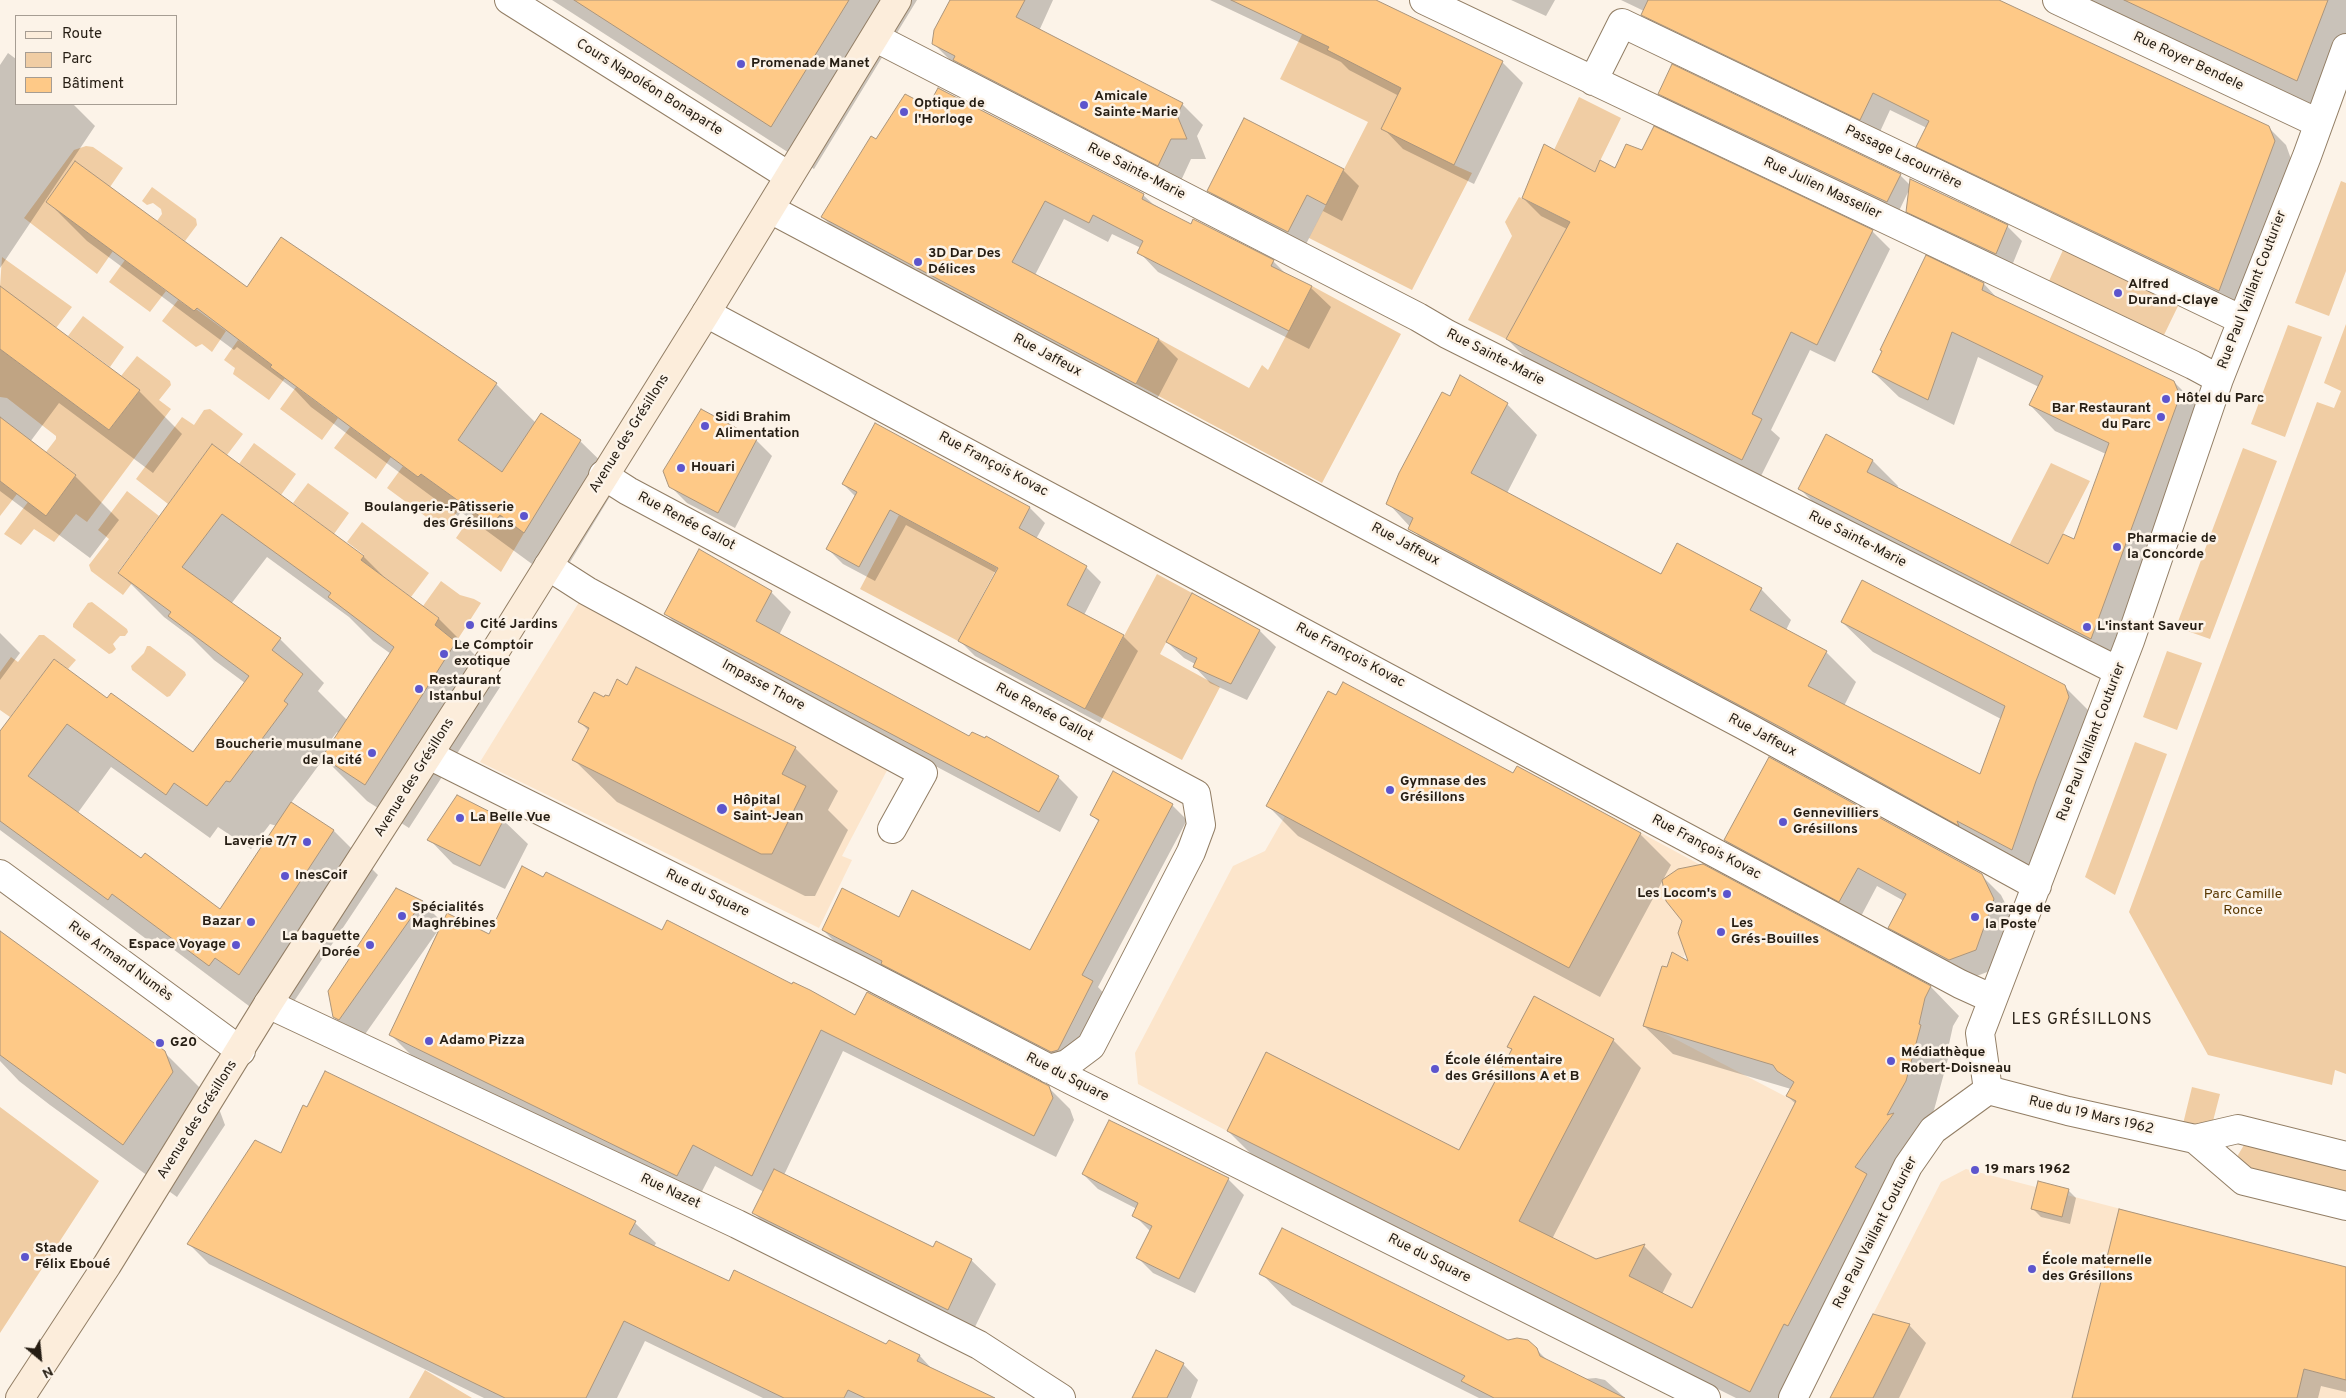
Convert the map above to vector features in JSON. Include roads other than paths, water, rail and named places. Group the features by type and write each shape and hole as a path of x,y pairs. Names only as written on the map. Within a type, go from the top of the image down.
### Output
{"main road":[{"name":"Avenue des Grésillons","path":"20,1398 108,1265 268,1004 429,755 548,566 876,38 897,0"}],"street":[{"name":"Cours Napoléon Bonaparte","path":"509,0 789,176"},
{"name":"Rue Julien Masselier","path":"1424,0 1593,82 2184,360 2218,379"},
{"name":"Rue Royer Bendele","path":"2058,0 2318,123"},
{"name":"Passage Lacourrière","path":"1593,82 1622,23 2242,320"},
{"name":"Rue Sainte-Marie","path":"876,38 1447,334 2118,671"},
{"name":"Rue Paul Vaillant Couturier","path":"1793,1398 1908,1166 1933,1130 1988,1090 1980,1033 2118,671 2218,379 2346,48"},
{"name":"Rue Jaffeux","path":"770,209 1745,726 2037,886"},
{"name":"Rue François Kovac","path":"706,313 1951,979 1993,999"},
{"name":"Rue Renée Gallot","path":"604,475 628,491 1196,794 1201,825 1191,852 1092,1046 1067,1064 1049,1069"},
{"name":"Impasse Thore","path":"548,566 587,591 923,772 892,829"},
{"name":"Rue du Square","path":"429,755 851,965 1049,1069 1706,1398"},
{"name":"Rue Armand Numès","path":"0,874 240,1051"},
{"name":"Rue Nazet","path":"268,1004 746,1228 978,1345 1062,1398"},
{"name":"Rue du 19 Mars 1962","path":"1988,1090 2068,1112 2195,1139 2238,1129 2346,1156"},
{"name":"Rue du 19 Mars 1962","path":"2195,1139 2244,1181 2346,1206"}],"place":[{"name":"Promenade Manet","path":"741,64"},
{"name":"Amicale Sainte-Marie","path":"1084,105"},
{"name":"Optique de l'Horloge","path":"904,112"},
{"name":"3D Dar Des Délices","path":"918,262"},
{"name":"Alfred Durand-Claye","path":"2118,293"},
{"name":"Hôtel du Parc","path":"2166,399"},
{"name":"Bar Restaurant du Parc","path":"2161,417"},
{"name":"Sidi Brahim Alimentation","path":"705,426"},
{"name":"Houari","path":"681,468"},
{"name":"Boulangerie-Pâtisserie des Grésillons","path":"524,516"},
{"name":"Pharmacie de la Concorde","path":"2117,547"},
{"name":"Cité Jardins","path":"470,625"},
{"name":"L'instant Saveur","path":"2087,627"},
{"name":"Le Comptoir exotique","path":"444,654"},
{"name":"Restaurant Istanbul","path":"419,689"},
{"name":"Boucherie musulmane de la cité","path":"372,753"},
{"name":"Gymnase des Grésillons","path":"1390,790"},
{"name":"Hôpital Saint-Jean","path":"722,809"},
{"name":"La Belle Vue","path":"460,818"},
{"name":"Gennevilliers Grésillons","path":"1783,822"},
{"name":"Laverie 7/7","path":"307,842"},
{"name":"InesCoif","path":"285,876"},
{"name":"Les Locom's","path":"1727,894"},
{"name":"Spécialités Maghrébines","path":"402,916"},
{"name":"Garage de la Poste","path":"1975,917"},
{"name":"Bazar","path":"251,922"},
{"name":"Les Grés-Bouilles","path":"1721,932"},
{"name":"Espace Voyage","path":"236,945"},
{"name":"La baguette Dorée","path":"370,945"},
{"name":"Adamo Pizza","path":"429,1041"},
{"name":"G20","path":"160,1043"},
{"name":"Médiathèque Robert-Doisneau","path":"1891,1061"},
{"name":"École élémentaire des Grésillons A et B","path":"1435,1069"},
{"name":"19 mars 1962","path":"1975,1170"},
{"name":"Stade Félix Eboué","path":"25,1257"},
{"name":"École maternelle des Grésillons","path":"2032,1269"}],"district":[{"name":"LES GRÉSILLONS","path":"2082,1021"}],"park label":[{"name":"Parc Camille Ronce","path":"2243,904"}]}
